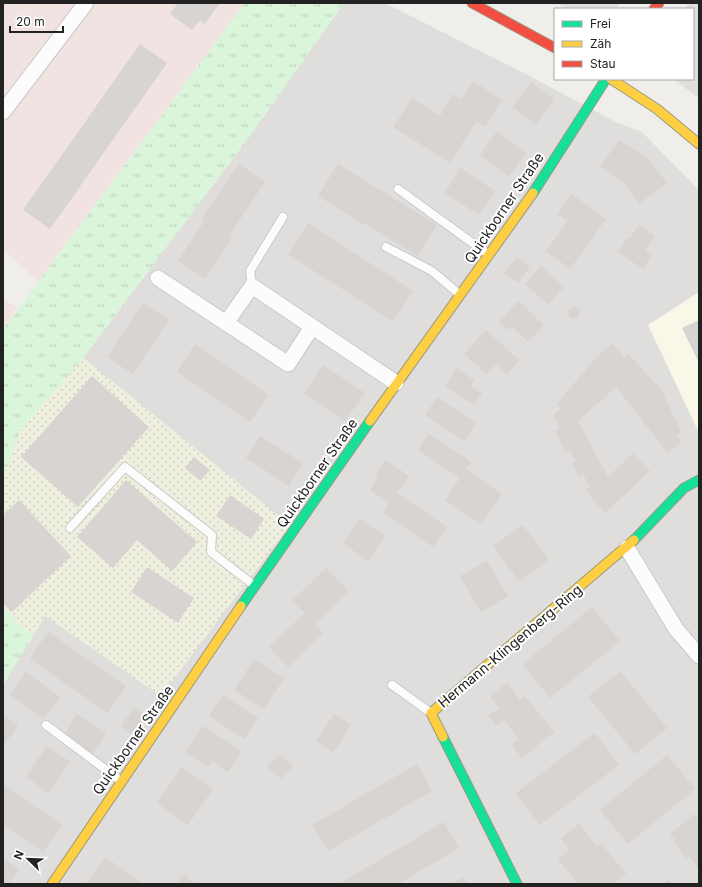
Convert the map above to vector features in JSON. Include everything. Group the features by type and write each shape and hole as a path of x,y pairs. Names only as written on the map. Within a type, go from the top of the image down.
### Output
{"street":[{"path":"3,112 86,3"},
{"path":"472,3 554,47"},
{"name":"Quickborner Straße","path":"52,884 396,384 489,255 580,122 605,80"},
{"path":"613,80 650,103 676,123 699,144"},
{"path":"158,278 288,364 312,327"},
{"path":"226,323 252,286 396,384"},
{"name":"Hermann-Klingenberg-Ring","path":"517,884 431,713 627,548 684,488 699,480"},
{"path":"627,548 676,629 699,656"}],"lane":[{"path":"398,189 489,255"},
{"path":"252,286 250,271 283,217"},
{"path":"386,247 432,271 460,295"},
{"path":"70,528 125,467 212,535 211,552 256,586"},
{"path":"392,685 431,713"},
{"path":"46,724 122,781"}],"shaded area":[{"path":"3,3 245,3 38,281 3,249"},
{"path":"344,3 385,3 522,72 616,122 642,132 699,190 699,884 3,884 3,685 45,616 290,525 83,358 249,137"},
{"path":"557,3 620,3 617,8 565,8"},
{"path":"689,3 699,3 699,98 674,80 694,80 694,8 686,8"},
{"path":"699,292 699,433 648,325"},
{"path":"3,298 17,308 3,329"}],"green space":[{"path":"245,3 344,3 249,137 83,358 21,430 3,478 3,329"},
{"path":"83,358 290,525 161,696 45,616 33,636 3,608 3,478 21,430"},
{"path":"3,608 33,636 3,685"}],"building":[{"path":"178,3 220,3 205,24 200,20 192,30 170,14"},
{"path":"140,44 167,63 50,229 23,210"},
{"path":"473,81 502,100 485,127 476,121 450,163 393,127 412,98 440,116 453,94 462,99"},
{"path":"531,82 554,99 536,124 512,107"},
{"path":"497,131 526,153 509,176 480,155"},
{"path":"620,140 647,158 667,183 639,204 624,182 600,166"},
{"path":"239,164 265,182 229,236 232,238 205,279 178,261 205,220 202,218"},
{"path":"338,164 437,225 417,256 365,223 364,225 318,196"},
{"path":"460,168 495,191 479,215 445,193"},
{"path":"572,194 606,219 570,269 546,251 568,221 557,214"},
{"path":"308,223 413,291 393,322 288,254"},
{"path":"639,225 655,236 645,250 652,255 643,269 618,252 628,237 630,238"},
{"path":"516,257 530,266 518,283 504,274"},
{"path":"541,266 564,287 548,305 525,284"},
{"path":"518,301 544,325 528,342 511,326 507,330 499,322"},
{"path":"143,303 169,320 133,374 107,357"},
{"path":"572,307 576,307 580,313 576,319 572,319 568,315 568,311"},
{"path":"699,320 699,363 682,328"},
{"path":"486,330 519,360 507,374 496,364 487,374 464,354"},
{"path":"195,344 269,395 250,422 177,372"},
{"path":"612,344 624,357 628,354 661,389 681,432 677,435 681,442 668,453 616,387 578,421 608,477 633,453 650,471 605,513 585,490 590,487 583,474 579,477 572,463 576,461 570,450 566,453 555,431 560,428 553,416 561,408 557,403 598,356"},
{"path":"323,365 365,393 345,421 304,393"},
{"path":"456,368 474,380 470,386 482,393 474,405 445,386"},
{"path":"92,376 149,427 78,507 21,457"},
{"path":"437,397 476,423 464,441 425,415"},
{"path":"429,434 471,462 466,469 502,494 481,524 445,500 460,478 418,450"},
{"path":"260,436 303,463 289,486 246,458"},
{"path":"194,457 210,470 200,481 185,468"},
{"path":"386,460 409,476 397,493 447,527 433,547 383,513 389,503 370,490 378,477 375,475"},
{"path":"126,480 197,542 172,571 137,540 113,568 77,537"},
{"path":"230,495 264,519 251,539 216,516"},
{"path":"19,500 71,556 12,612 3,603 3,515"},
{"path":"360,519 385,536 368,561 343,543"},
{"path":"523,525 549,560 519,581 493,546"},
{"path":"487,561 508,596 481,612 460,576"},
{"path":"147,567 194,598 178,623 131,592"},
{"path":"326,568 348,591 315,624 323,633 288,667 269,647 305,613 292,601"},
{"path":"592,607 620,641 550,698 523,664"},
{"path":"48,632 126,686 108,713 30,659"},
{"path":"254,659 284,678 264,709 234,690"},
{"path":"620,671 667,728 635,754 588,697"},
{"path":"26,672 60,697 44,719 10,694"},
{"path":"507,683 520,700 525,696 554,732 522,758 512,745 519,739 504,720 496,726 488,716 499,708 490,696"},
{"path":"223,695 258,718 244,739 209,716"},
{"path":"134,708 145,716 132,734 121,726"},
{"path":"77,714 106,733 91,755 63,736"},
{"path":"334,714 351,725 333,753 316,741"},
{"path":"3,715 18,725 3,747"},
{"path":"203,726 242,751 228,772 212,761 208,767 185,752"},
{"path":"595,733 619,765 540,825 516,793"},
{"path":"47,746 70,762 48,793 26,777"},
{"path":"280,754 293,766 281,779 267,767"},
{"path":"667,755 695,789 628,844 600,810"},
{"path":"417,764 432,791 328,851 312,825"},
{"path":"182,767 213,789 188,825 157,803"},
{"path":"3,784 62,825 43,852 3,824"},
{"path":"694,814 699,820 699,869 689,857 686,858 673,841 675,840 670,834"},
{"path":"444,822 459,848 398,884 339,884"},
{"path":"579,824 597,846 601,843 626,874 613,884 578,884 558,859 570,850 561,839"},
{"path":"105,857 144,884 87,883"},
{"path":"5,859 19,869 9,884 3,884 3,862"},
{"path":"185,874 194,884 175,884"},
{"path":"463,877 467,884 452,884"},
{"path":"669,879 673,884 662,884"}],"traffic: fast":[{"path":"533,193 605,80"},
{"path":"241,606 370,421"},
{"path":"634,540 684,488 699,480"},
{"path":"443,737 517,884"}],"traffic: slow":[{"path":"613,80 657,109 699,144"},
{"path":"370,421 533,193"},
{"path":"443,737 431,713 634,540"},
{"path":"52,884 241,606"}],"traffic: jam":[{"path":"472,3 554,47"},
{"path":"655,8 659,3"}]}
